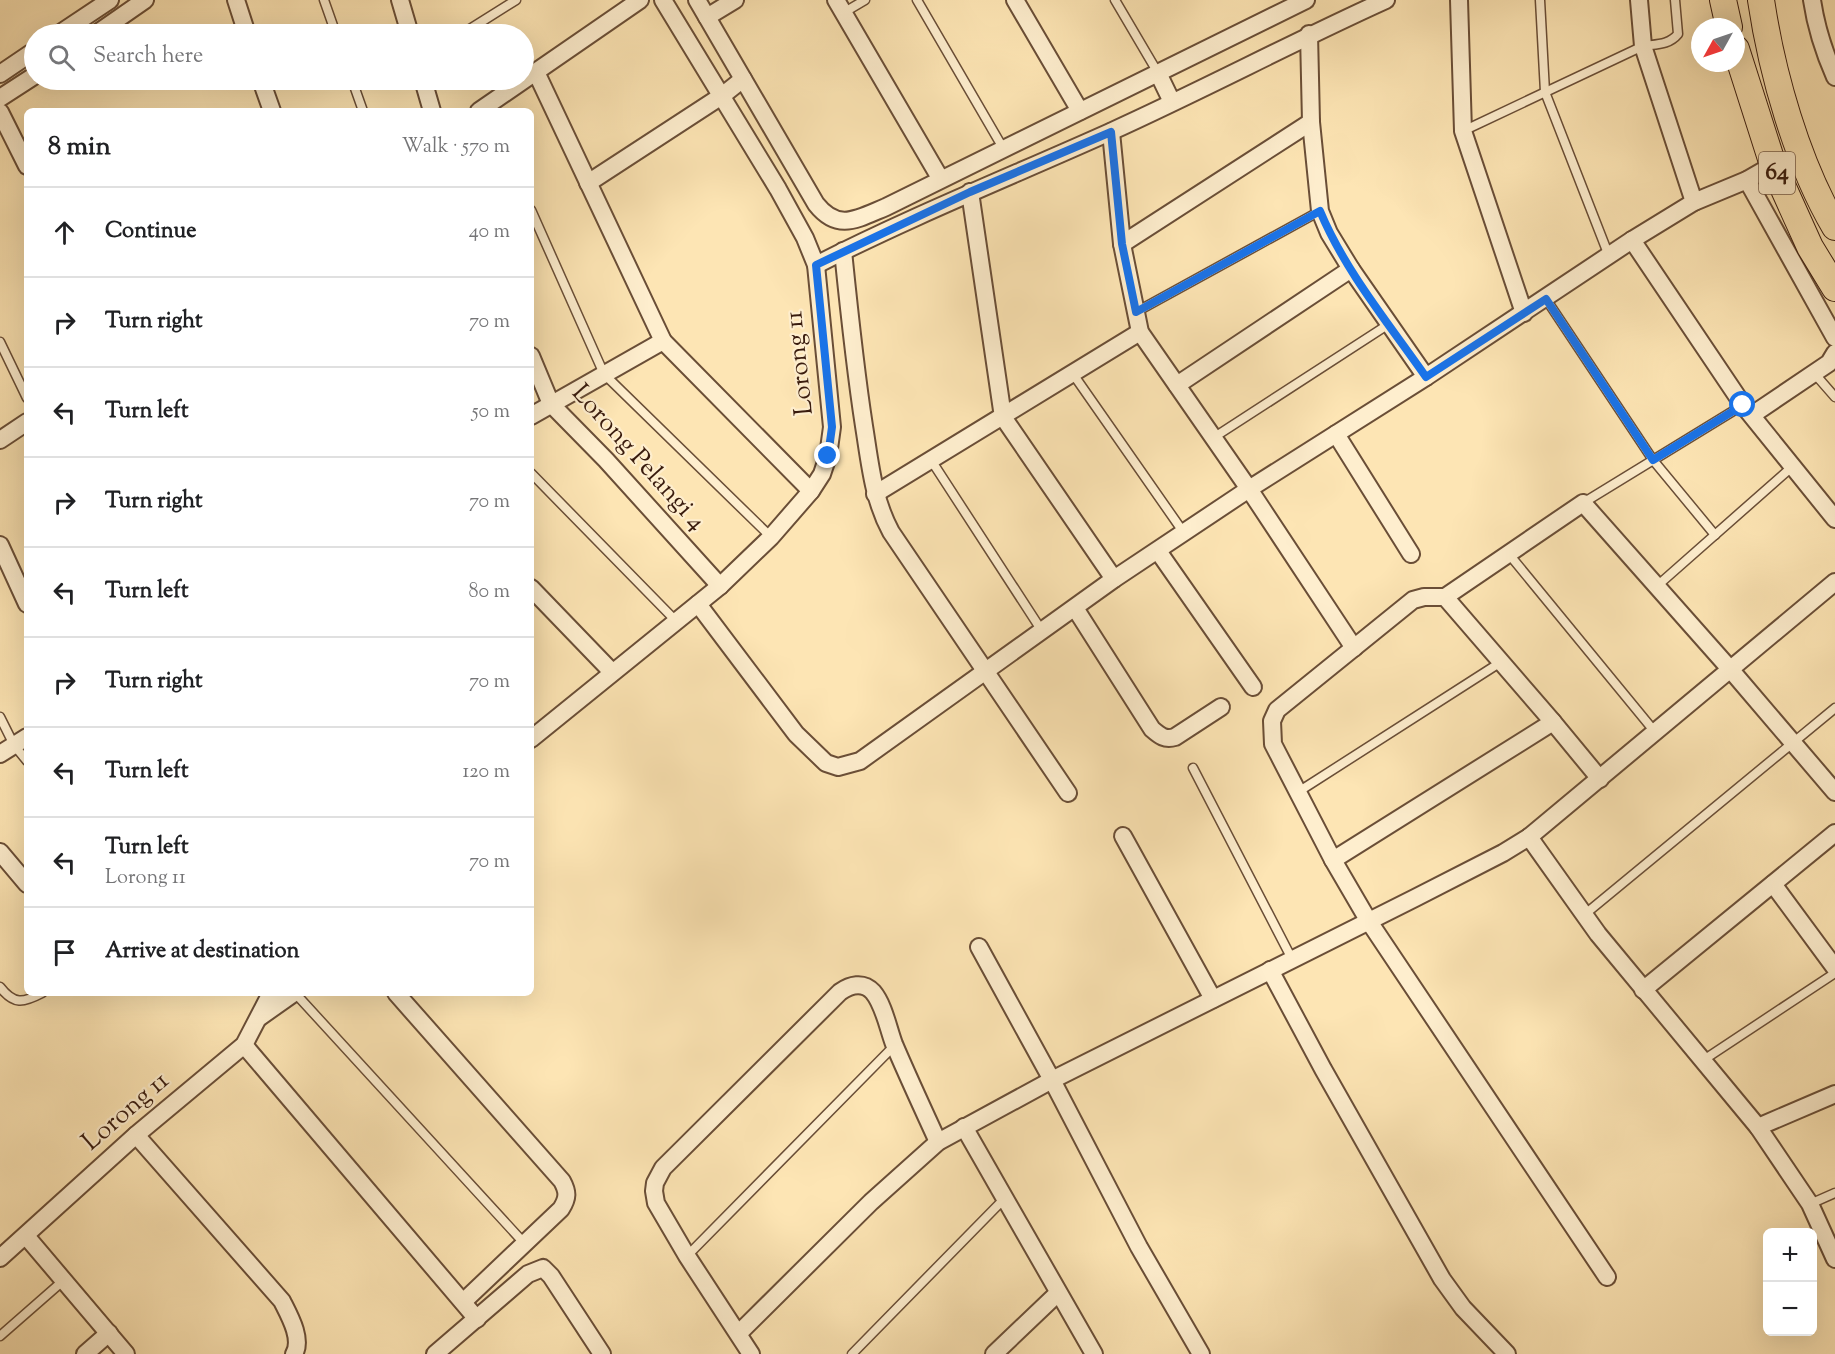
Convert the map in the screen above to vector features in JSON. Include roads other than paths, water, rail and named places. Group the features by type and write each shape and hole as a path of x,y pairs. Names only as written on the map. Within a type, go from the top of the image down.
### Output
{"main road":[{"path":"1723,0 1727,18"},
{"name":"64","path":"1761,0 1780,89 1810,180 1835,227"},
{"name":"64","path":"1743,72 1773,165 1810,247 1835,288"}],"street":[{"path":"74,24 111,0"},
{"path":"110,24 145,0"},
{"path":"236,0 244,24"},
{"path":"400,0 407,24"},
{"path":"640,0 536,72 663,340 811,491"},
{"name":"Lorong 11","path":"534,737 675,620 720,586 771,537 811,491 822,474 828,456 832,427 816,265 805,238 723,95 663,0"},
{"path":"697,0 816,204 825,215 837,221 862,217 1158,73 1285,5 1306,0"},
{"path":"707,17 735,0"},
{"path":"1015,0 1080,111"},
{"path":"816,265 970,192 1111,132 1309,34 1386,0"},
{"path":"1459,0 1463,131 1524,313"},
{"path":"1639,0 1643,46 1694,202"},
{"path":"1812,0 1826,57 1835,77"},
{"path":"840,6 940,178"},
{"path":"1309,34 1311,122 1320,211 1329,234 1351,269 1426,377"},
{"path":"0,74 24,58"},
{"path":"1158,73 1172,102"},
{"path":"588,183 723,95 744,78"},
{"path":"0,98 24,82"},
{"path":"265,90 271,108"},
{"path":"426,90 431,108"},
{"path":"487,108 511,90"},
{"path":"0,112 24,160"},
{"path":"1122,244 1311,122"},
{"path":"1111,132 1122,244 1140,332 1249,489 1354,648"},
{"path":"698,604 796,734 826,764 838,767 860,761 1114,579 1249,489 1546,299 1632,240 1694,202 1747,180 1773,165"},
{"path":"1747,180 1835,338"},
{"path":"970,192 1003,417 1114,579"},
{"path":"1632,240 1747,410 1835,519"},
{"path":"843,251 856,371 875,494 881,514 1068,793"},
{"path":"1177,385 1351,269"},
{"path":"875,494 1140,332"},
{"path":"534,414 663,340"},
{"path":"1747,410 1814,373 1829,363 1835,353"},
{"name":"Lorong Pelangi 4","path":"534,363 551,404 606,460 720,586"},
{"path":"0,440 24,424"},
{"path":"1336,434 1411,554"},
{"path":"1607,1277 1368,920 1333,860 1273,744 1272,721 1277,710 1413,600 1424,597 1444,597 1583,503 1835,792"},
{"path":"0,544 24,597"},
{"path":"1158,551 1253,687"},
{"path":"739,1333 871,1202 938,1142 1052,1080 1503,853 1529,837 1835,582"},
{"path":"534,591 612,672"},
{"path":"1444,597 1600,779"},
{"path":"1075,608 1152,729 1162,738 1175,737 1221,707"},
{"path":"1333,860 1553,722"},
{"path":"1643,990 1835,833"},
{"path":"1123,837 1213,999"},
{"path":"1529,837 1584,915 1643,990 1758,1127 1810,1204 1835,1259"},
{"path":"0,852 24,880"},
{"path":"1773,884 1835,968"},
{"path":"979,947 1052,1080 1139,1247 1201,1354"},
{"path":"1270,970 1323,1069 1442,1279 1464,1308 1507,1354"},
{"path":"751,1354 687,1256 656,1203 655,1183 663,1168 840,992 849,986 867,987 879,1003 938,1142"},
{"name":"Lorong 11","path":"0,1258 136,1135 244,1045 269,996"},
{"path":"257,1020 290,996"},
{"path":"399,996 567,1189 567,1196 561,1209 463,1302"},
{"path":"244,1045 477,1319"},
{"path":"1758,1127 1835,1094"},
{"path":"964,1127 1094,1354"},
{"path":"136,1135 282,1301 292,1320 297,1349 294,1354"},
{"path":"26,1236 126,1354"},
{"path":"435,1354 528,1274 543,1268 551,1276 602,1354"},
{"path":"994,1354 1058,1293"},
{"path":"85,1354 109,1333"}],"lane":[{"path":"324,0 332,24"},
{"path":"478,24 516,0"},
{"path":"840,6 865,0"},
{"path":"917,0 1003,148"},
{"path":"1115,0 1158,73"},
{"path":"1540,0 1545,92 1609,256"},
{"path":"1463,131 1643,46 1663,44 1672,40 1678,34 1675,0"},
{"path":"356,90 362,108"},
{"path":"1136,312 1320,211"},
{"path":"534,217 604,374 771,537"},
{"path":"1546,299 1653,460 1715,535"},
{"path":"1213,438 1389,324"},
{"path":"0,342 24,392"},
{"path":"1814,373 1835,397"},
{"path":"1073,374 1184,534"},
{"path":"1583,503 1653,460 1747,410"},
{"path":"931,460 1042,632"},
{"path":"1657,586 1792,466"},
{"path":"534,476 675,620"},
{"path":"1508,553 1655,732"},
{"path":"1298,792 1501,662"},
{"path":"1584,915 1835,708"},
{"path":"0,717 14,745 24,758"},
{"path":"1193,768 1292,958"},
{"path":"1702,1062 1835,973"},
{"path":"0,987 6,995 16,1000 31,999 36,996"},
{"path":"297,996 524,1243"},
{"path":"687,1256 895,1045"},
{"path":"1810,1204 1835,1193"},
{"path":"852,1354 1005,1198"},
{"path":"0,1336 64,1280"}]}
